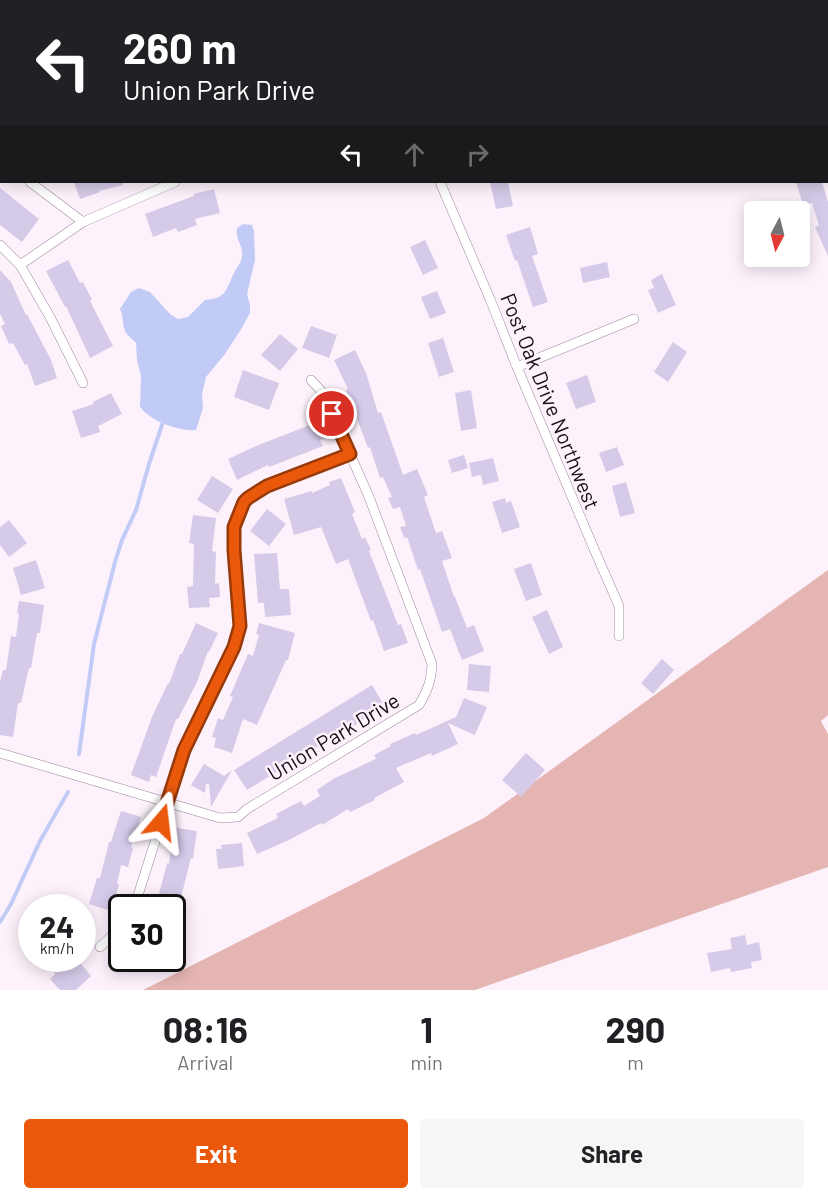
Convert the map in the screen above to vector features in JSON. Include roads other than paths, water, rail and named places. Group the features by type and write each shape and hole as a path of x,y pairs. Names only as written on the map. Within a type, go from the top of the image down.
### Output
{"street":[{"path":"31,183 83,222"},
{"path":"20,265 83,222 173,183"},
{"name":"Post Oak Drive Northwest","path":"440,183 619,606 619,636"},
{"path":"0,245 20,265 50,317 83,383"},
{"path":"517,367 634,319"},
{"name":"Union Park Drive","path":"0,753 220,818 238,817 247,809 419,705 428,691 432,664 369,496 323,393 311,380"},
{"path":"138,894 184,750 234,647 240,626 234,527 244,502 267,486 350,454"},
{"path":"100,946 108,939"}],"water":[{"path":"243,224 252,225 254,231 255,260 247,294 250,313 225,354 206,377 202,394 203,408 196,430 181,429 165,424 149,416 140,406 141,376 136,343 125,331 120,309 131,292 139,288 150,292 170,314 178,319 188,317 205,300 221,295 227,289 241,260 242,252 237,228"}],"waterway":[{"path":"79,754 94,644 115,562 136,510 163,422"},
{"path":"0,922 11,904 40,841 68,792"}]}
